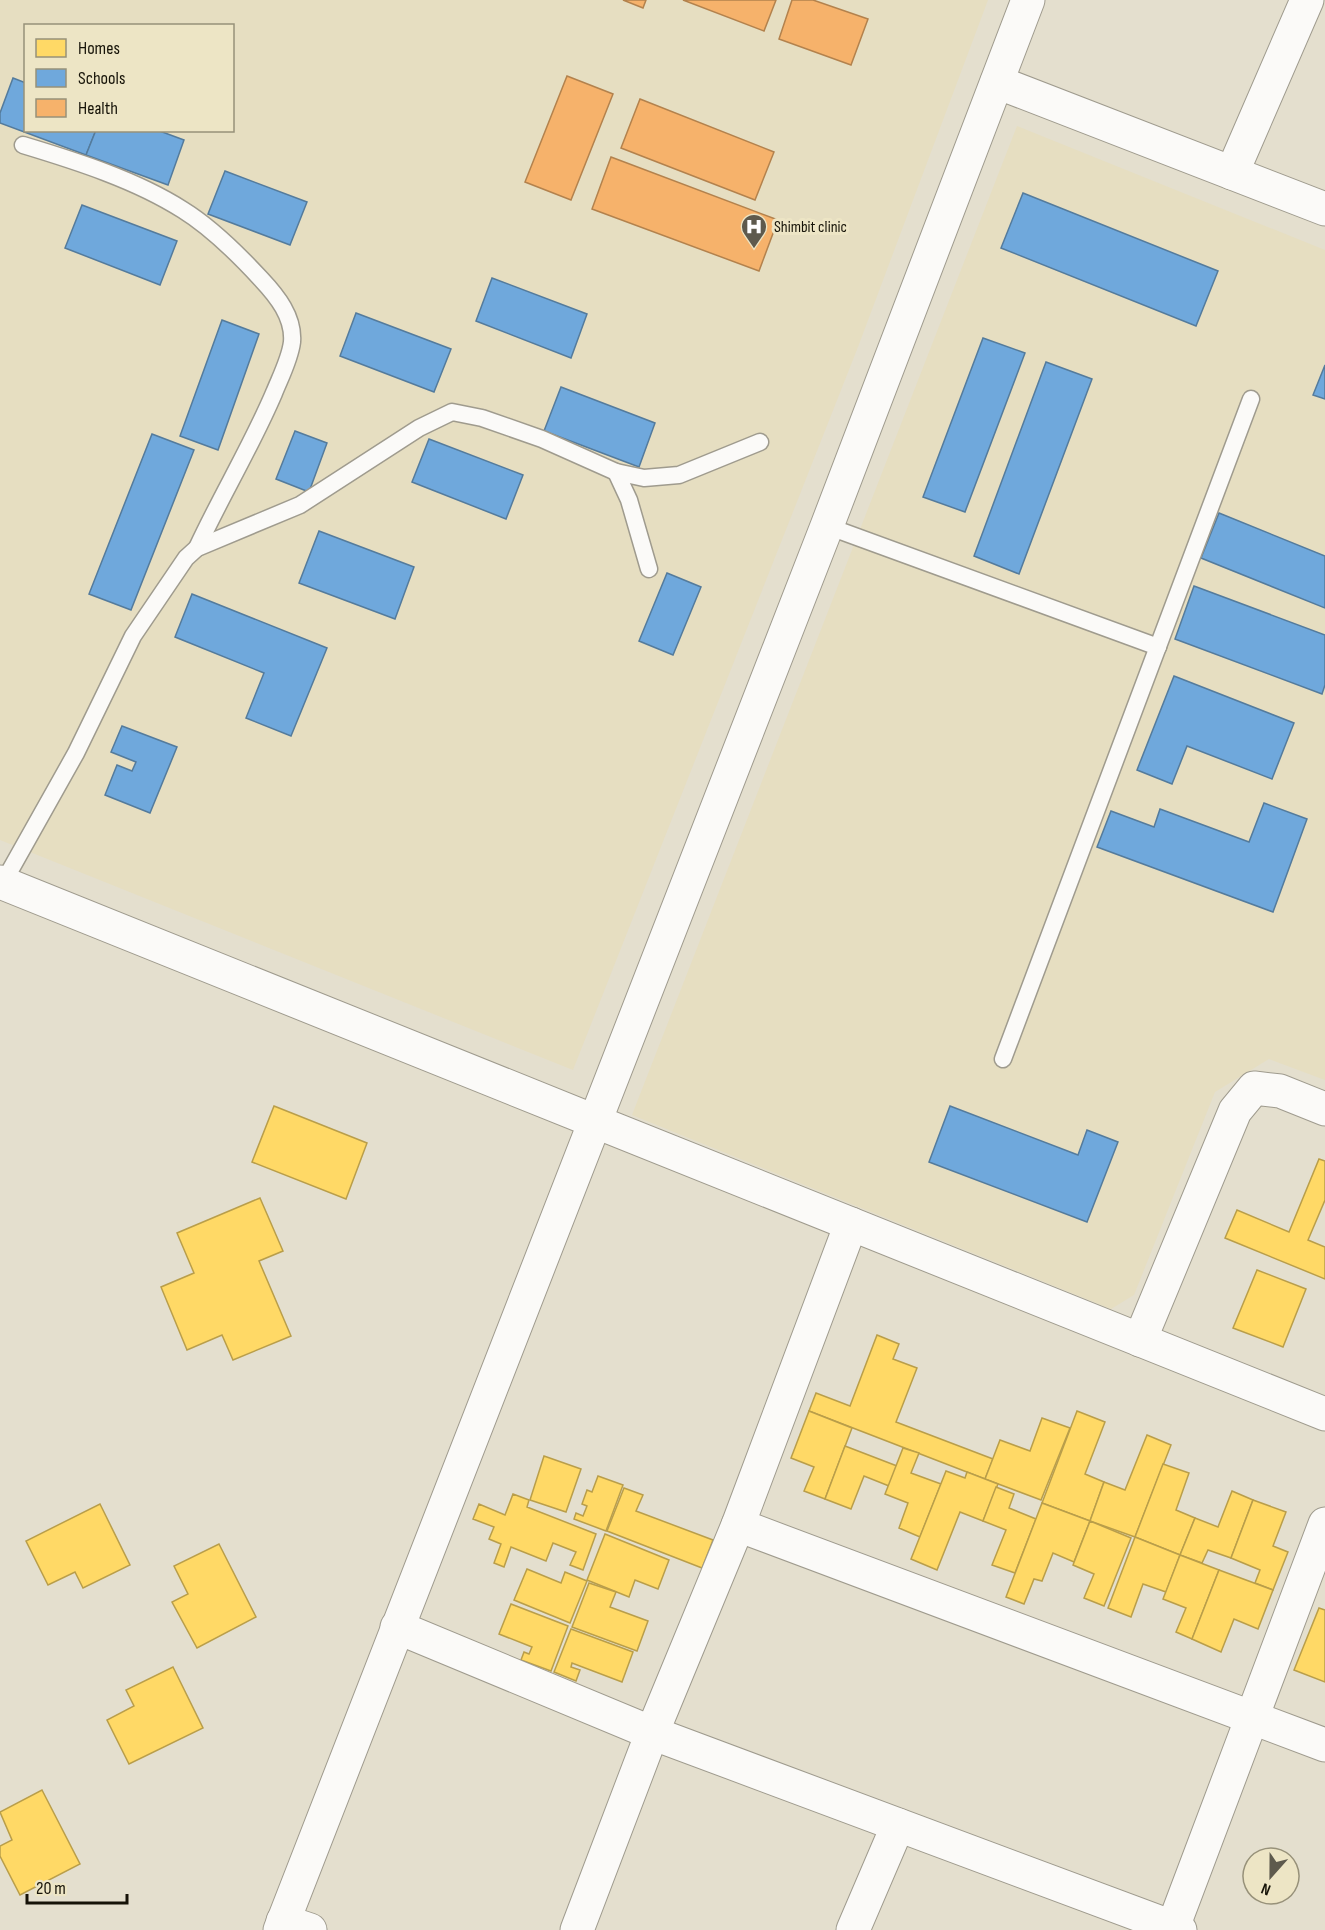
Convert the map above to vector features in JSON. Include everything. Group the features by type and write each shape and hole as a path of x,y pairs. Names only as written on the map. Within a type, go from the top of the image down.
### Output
{"street":[{"path":"291,1927 397,1627 827,526 1028,0"},
{"path":"1232,173 1307,0"},
{"path":"997,82 1325,208"},
{"path":"1,883 1325,1414"},
{"path":"1140,1340 1235,1111 1254,1088 1280,1091 1325,1109"},
{"path":"577,1930 652,1733 738,1525 851,1224"},
{"path":"397,1627 652,1733 1177,1929 1250,1718 1325,1524"},
{"path":"738,1525 1325,1745"},
{"path":"854,1930 898,1825"}],"lane":[{"path":"23,145 92,166 183,210 238,254 278,297 291,322 292,342 281,377 256,434 218,502 197,548"},
{"path":"1004,1059 1251,399"},
{"path":"1,883 76,753 133,636 186,558 197,548 300,505 419,428 452,412 482,418 542,439 616,472 644,478 679,475 760,442"},
{"path":"616,472 629,500 649,569"},
{"path":"827,526 1158,647"}],"shaded area":[{"path":"0,0 988,0 858,347 573,1070 0,840"},
{"path":"1017,126 1325,250 1325,1080 1269,1059 1215,1092 1134,1295 1111,1309 632,1115"}],"building: Homes":[{"path":"274,1106 367,1143 346,1199 252,1162"},
{"path":"1319,1159 1325,1161 1325,1200 1308,1240 1325,1247 1325,1279 1225,1238 1237,1210 1289,1232"},
{"path":"260,1198 283,1251 259,1261 291,1336 233,1360 222,1335 187,1350 161,1287 194,1273 177,1233"},
{"path":"1257,1270 1306,1289 1283,1347 1233,1328"},
{"path":"877,1335 899,1344 893,1359 917,1368 896,1422 993,1459 985,1479 809,1411 816,1393 850,1406"},
{"path":"809,1411 852,1428 825,1499 804,1491 814,1467 791,1458"},
{"path":"1077,1411 1105,1422 1085,1474 1104,1482 1090,1521 1042,1503"},
{"path":"1042,1418 1070,1428 1041,1500 985,1479 1000,1440 1030,1451"},
{"path":"1147,1435 1171,1445 1135,1537 1090,1521 1104,1482 1125,1490"},
{"path":"845,1446 897,1466 889,1486 864,1476 851,1509 825,1499"},
{"path":"903,1448 919,1453 911,1473 941,1484 920,1537 899,1528 908,1503 885,1494"},
{"path":"544,1456 581,1469 566,1512 530,1500"},
{"path":"1163,1464 1189,1473 1176,1510 1195,1518 1180,1555 1135,1537"},
{"path":"946,1471 965,1478 967,1472 998,1484 983,1521 960,1512 937,1570 911,1559"},
{"path":"598,1476 623,1485 606,1531 574,1519 576,1513 583,1516 587,1506 582,1504 587,1490 592,1492"},
{"path":"996,1487 1014,1494 1009,1508 1036,1519 1015,1573 992,1565 1006,1530 983,1521"},
{"path":"624,1488 643,1495 636,1511 713,1540 702,1568 607,1531"},
{"path":"1232,1491 1253,1500 1231,1558 1208,1550 1202,1563 1180,1555 1195,1518 1218,1527"},
{"path":"513,1494 529,1500 527,1507 596,1534 583,1570 570,1565 576,1552 553,1543 546,1561 511,1547 504,1567 494,1563 501,1544 489,1539 494,1527 473,1519 479,1504 505,1515"},
{"path":"1253,1500 1286,1512 1273,1546 1288,1552 1273,1590 1255,1583 1260,1570 1231,1558"},
{"path":"1042,1503 1090,1521 1074,1562 1053,1553 1042,1581 1034,1579 1024,1604 1006,1597"},
{"path":"100,1504 130,1565 83,1588 75,1572 48,1585 26,1541"},
{"path":"1090,1521 1131,1538 1104,1606 1084,1598 1094,1574 1073,1565"},
{"path":"605,1534 669,1560 658,1589 635,1580 629,1597 587,1580"},
{"path":"1135,1537 1180,1555 1166,1592 1143,1584 1131,1617 1108,1608"},
{"path":"219,1544 256,1617 197,1648 172,1602 188,1594 174,1566"},
{"path":"1180,1555 1219,1570 1192,1639 1176,1632 1186,1608 1163,1599"},
{"path":"527,1569 561,1583 565,1572 587,1581 570,1623 514,1600"},
{"path":"1219,1570 1273,1590 1258,1629 1234,1619 1221,1652 1192,1639"},
{"path":"589,1583 616,1592 610,1607 648,1621 637,1651 572,1627"},
{"path":"511,1604 568,1626 551,1671 521,1660 524,1652 529,1654 532,1647 499,1634"},
{"path":"1319,1608 1325,1610 1325,1682 1294,1670"},
{"path":"571,1629 633,1652 622,1682 572,1663 571,1667 580,1670 576,1681 554,1672"},
{"path":"173,1667 203,1728 129,1764 107,1720 134,1706 126,1690"},
{"path":"42,1790 80,1864 20,1895 0,1856 0,1846 12,1840 0,1812"}],"building: Schools":[{"path":"13,78 24,82 24,132 0,123 0,113"},
{"path":"24,132 95,132 86,155"},
{"path":"95,132 162,132 184,140 168,185 86,155"},
{"path":"225,171 307,202 290,245 208,214"},
{"path":"1023,193 1218,271 1196,326 1001,248"},
{"path":"82,205 177,241 160,285 65,248"},
{"path":"492,278 587,314 571,358 476,321"},
{"path":"356,313 451,349 434,392 340,356"},
{"path":"222,320 259,334 218,450 180,436"},
{"path":"983,338 1025,353 965,512 923,497"},
{"path":"1046,362 1092,379 1019,574 974,556"},
{"path":"1325,365 1325,399 1313,395"},
{"path":"561,387 655,423 639,467 544,431"},
{"path":"295,431 327,443 309,492 276,479"},
{"path":"152,434 194,450 131,610 89,594"},
{"path":"429,439 523,475 506,519 412,482"},
{"path":"1219,513 1325,556 1325,608 1201,558"},
{"path":"319,531 414,567 395,619 299,583"},
{"path":"667,573 701,587 673,655 639,641"},
{"path":"1194,586 1325,635 1325,685 1322,694 1175,639"},
{"path":"192,594 327,648 291,736 246,718 264,673 175,637"},
{"path":"1174,676 1294,723 1272,779 1187,746 1172,784 1137,770"},
{"path":"122,726 177,747 150,813 105,795 117,765 132,771 136,762 111,752"},
{"path":"1264,803 1307,819 1273,912 1097,847 1111,811 1154,827 1160,809 1249,842"},
{"path":"950,1106 1078,1155 1087,1130 1118,1142 1087,1222 929,1162"}],"building: Health":[{"path":"623,0 646,0 643,8"},
{"path":"683,0 776,0 764,31"},
{"path":"792,0 813,0 868,19 851,65 779,39"},
{"path":"567,76 613,94 571,200 525,182"},
{"path":"640,99 774,152 755,200 621,148"},
{"path":"611,157 778,220 759,271 592,209"}],"place":[{"name":"Shimbit clinic","path":"754,250"}]}
